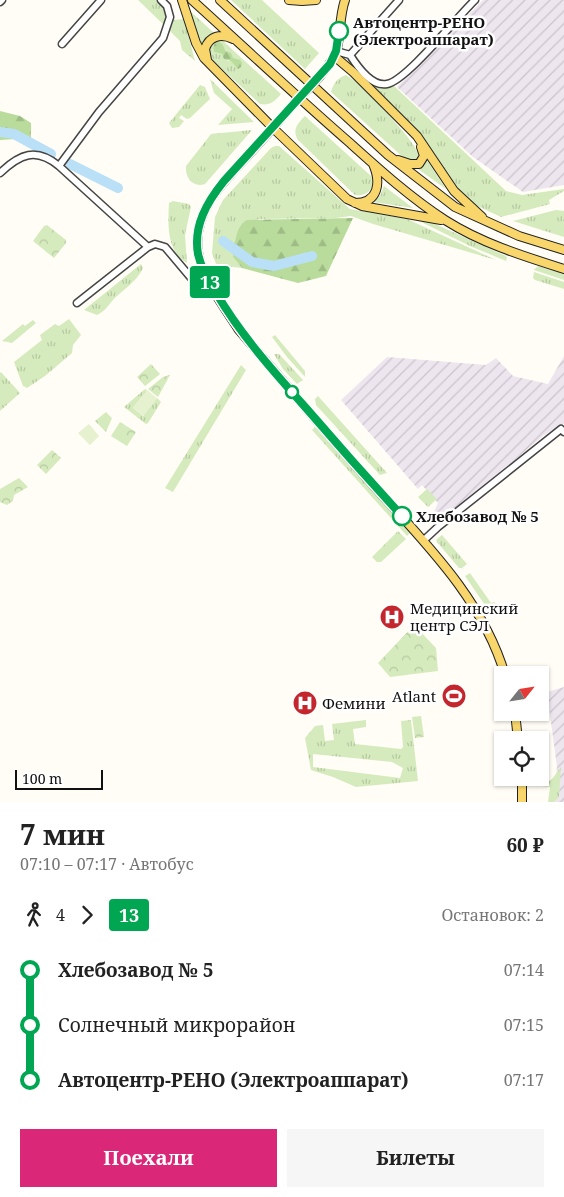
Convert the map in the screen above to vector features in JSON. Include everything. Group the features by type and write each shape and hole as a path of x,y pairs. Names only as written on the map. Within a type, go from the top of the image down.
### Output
{"main road":[{"path":"182,0 198,48 209,64 350,201 362,206 446,221"},
{"path":"192,0 372,162 417,200 446,221 515,254 564,269"},
{"path":"222,0 388,155 455,207 519,236 564,250"},
{"path":"289,0 302,2 316,0"},
{"path":"344,0 335,53 330,64 224,181 210,200 200,219 197,237 198,253 202,267 239,330 367,479 424,540 469,601 493,643 502,666"},
{"path":"209,64 205,50 211,39 221,36 236,40"},
{"path":"335,53 417,136 454,191 487,222"},
{"path":"388,155 410,164 420,163 424,159 424,154 417,136"},
{"path":"350,201 357,203 365,201 375,193 378,180 372,162"},
{"path":"522,786 522,802"}],"street":[{"path":"62,44 101,0"},
{"path":"59,166 99,112 163,38 170,16 167,6 161,0"},
{"path":"350,55 399,0"},
{"path":"335,53 350,55 357,66 377,84 386,85 393,82 415,64 475,0"},
{"path":"0,174 19,158 34,154 48,158 148,247"},
{"path":"76,303 148,247 156,244 165,248 192,279 217,294"},
{"path":"424,540 561,429 564,432"}],"shaded area":[{"path":"483,0 564,0 564,185 523,192 473,157 397,87"},
{"path":"564,356 564,423 543,436 440,523 432,516 438,503 422,485 418,489 341,400 387,357 486,365 496,358 513,376 548,384"},
{"path":"564,687 564,802 553,802 557,767 549,707 549,691"}],"green space":[{"path":"138,0 158,0 167,15 165,26"},
{"path":"231,0 262,0 319,53 305,69"},
{"path":"188,11 214,33 205,39 200,47"},
{"path":"184,19 195,61 182,50 180,41 169,30 173,20"},
{"path":"216,40 213,48 214,52 222,54 228,61 231,61 233,58 217,40 223,41 281,94 277,99 267,104 260,104 208,56 208,47"},
{"path":"216,40 222,44 226,51 231,53 233,58 240,60 242,63 241,67 238,69 231,61 224,59 222,54 214,52 213,48"},
{"path":"346,75 355,81 403,131 412,142 419,159 414,163 404,158 331,92 336,81"},
{"path":"210,79 254,122 218,125 232,109 214,93"},
{"path":"367,79 393,85 506,191 522,195 564,189 564,191 549,200 550,204 501,217 469,202 456,190 418,133"},
{"path":"200,85 205,87 210,99 190,118 187,119 181,115 179,118 184,121 179,127 172,128 169,123"},
{"path":"0,111 20,116 31,123 31,138 0,140"},
{"path":"305,116 371,176 372,184 367,193 355,195 298,140 295,130"},
{"path":"252,130 205,184 197,185 188,178 186,166 211,134"},
{"path":"275,146 279,146 350,209 407,219 496,260 351,216 336,218 258,219 233,257 242,268 225,266 219,272 212,253 215,217 223,200"},
{"path":"427,160 446,189 418,169"},
{"path":"384,186 413,208 373,202 380,196"},
{"path":"173,201 189,204 191,207 185,235 187,263 175,252 170,236 168,220 169,203"},
{"path":"556,210 564,211 564,237 513,221"},
{"path":"409,216 424,219 506,256 506,261 470,246"},
{"path":"353,218 326,276 298,283 242,268 233,257 238,231 247,220"},
{"path":"47,225 66,240 66,243 54,258 33,241 44,226"},
{"path":"141,264 143,268 137,278 106,309 97,315 84,310"},
{"path":"538,266 564,274 564,280 534,270"},
{"path":"534,272 564,282 564,289 535,280 533,278"},
{"path":"69,319 81,335 73,345 72,353 45,376 27,388 23,386 14,362 42,340 40,335 55,324 59,326"},
{"path":"33,320 36,323 12,343 2,341 23,324 25,326"},
{"path":"275,335 305,371 305,377 272,337"},
{"path":"274,354 279,354 303,380 297,384 283,369"},
{"path":"151,364 160,374 145,386 137,377"},
{"path":"241,365 246,370 173,492 165,488"},
{"path":"0,373 20,393 0,411"},
{"path":"170,375 158,397 148,389 163,377"},
{"path":"145,389 147,390 133,408 143,416 157,398 161,402 146,424 124,407"},
{"path":"147,390 157,398 143,416 133,408"},
{"path":"318,396 387,473 380,475 316,405 315,399"},
{"path":"106,412 112,418 106,432 95,421"},
{"path":"120,422 136,432 127,446 111,436"},
{"path":"89,424 99,436 90,445 78,433"},
{"path":"315,427 410,533 407,536 312,430"},
{"path":"52,450 61,458 46,474 37,465"},
{"path":"19,478 28,487 14,495 13,501 7,505 0,502 0,489"},
{"path":"427,489 437,499 428,507 418,497"},
{"path":"398,531 406,539 381,562 377,562 372,557"},
{"path":"442,535 467,564 462,568 459,568 437,542 436,540"},
{"path":"470,573 491,603 494,602 496,604 490,609 487,608 465,576"},
{"path":"414,625 436,648 438,671 390,677 378,663"},
{"path":"421,716 424,737 415,738 412,717"},
{"path":"366,720 366,727 353,729 355,744 401,749 403,747 401,721 411,720 418,781 356,787 311,770 305,738 315,726 323,725 325,741 334,740 332,724","holes":["313,754 392,762 403,768 400,778 313,767"]},
{"path":"561,767 559,797 554,802 548,802 550,787 542,786 549,786 549,781"}],"waterway":[{"path":"0,132 14,134 51,154"},
{"path":"70,164 118,188"},
{"path":"223,241 252,262 274,266 312,256"}],"bus line":[{"name":"13","path":"339,31 336,51 330,64 224,181 210,200 200,219 197,237 198,253 210,283 239,330 356,466 402,516"}],"place":[{"name":"Автоцентр-РЕНО (Электроаппарат)","path":"339,31"},
{"name":"Хлебозавод № 5","path":"402,516"},
{"name":"Медицинский центр СЭЛ","path":"392,617"},
{"name":"Atlant","path":"454,696"},
{"name":"Фемини","path":"305,703"}]}
